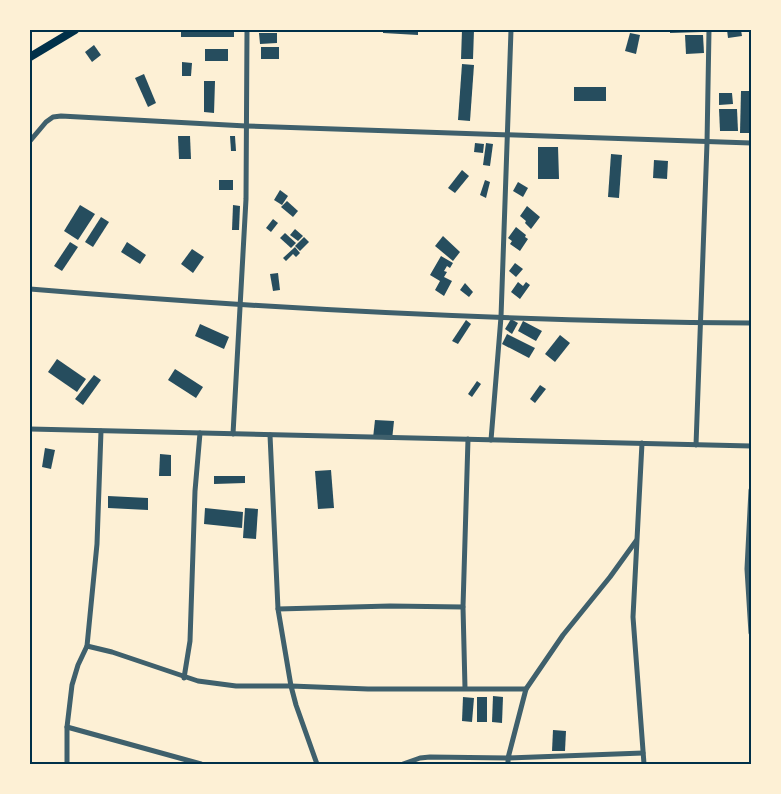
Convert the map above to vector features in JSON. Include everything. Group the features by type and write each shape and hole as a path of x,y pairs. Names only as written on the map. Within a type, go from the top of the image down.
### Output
{"main road":[{"path":"30,57 75,30"}],"street":[{"path":"233,434 246,199 247,30"},
{"path":"490,440 501,317 511,30"},
{"path":"696,445 707,143 709,30"},
{"path":"30,141 53,117 246,126 751,144"},
{"path":"30,289 240,305 501,317 751,324"},
{"path":"30,429 751,446"},
{"path":"67,764 67,727 72,685 78,665 87,646 97,544 101,431"},
{"path":"184,678 190,641 200,433"},
{"path":"270,435 278,610 283,647 296,705 317,764"},
{"path":"465,688 463,607 468,439"},
{"path":"642,443 633,617 644,764"},
{"path":"751,490 747,569 751,633"},
{"path":"508,761 526,689 563,635 610,577 636,541"},
{"path":"278,610 390,606 463,607"},
{"path":"87,646 112,652 184,678 236,686 368,689 526,689"},
{"path":"67,727 201,764"},
{"path":"404,764 420,758 430,757 508,761 644,753"}],"building":[{"path":"181,30 234,30 234,37 181,37"},
{"path":"383,30 418,30 418,35 383,33"},
{"path":"462,30 474,30 473,59 461,59"},
{"path":"670,30 702,30 702,32 670,33"},
{"path":"727,30 741,30 742,36 728,38"},
{"path":"259,33 277,33 277,43 260,44"},
{"path":"630,33 640,35 636,54 625,51"},
{"path":"685,35 703,35 704,53 686,54"},
{"path":"94,45 101,55 92,62 85,52"},
{"path":"261,47 279,47 279,59 261,59"},
{"path":"205,49 228,49 228,61 205,61"},
{"path":"182,62 192,63 191,76 182,76"},
{"path":"462,64 474,65 470,121 458,120"},
{"path":"144,74 156,103 148,107 135,78"},
{"path":"204,81 215,81 214,113 204,112"},
{"path":"574,87 606,87 606,101 574,101"},
{"path":"741,91 751,91 751,133 740,133"},
{"path":"719,93 732,93 733,104 719,105"},
{"path":"719,109 737,109 738,131 720,131"},
{"path":"178,136 190,136 191,159 179,159"},
{"path":"230,136 235,136 236,151 231,151"},
{"path":"475,143 484,144 483,153 474,152"},
{"path":"486,143 493,144 490,166 483,165"},
{"path":"538,147 558,147 559,179 538,179"},
{"path":"611,154 622,155 619,198 608,197"},
{"path":"654,160 668,161 667,179 653,178"},
{"path":"462,170 469,176 455,193 448,188"},
{"path":"219,180 233,180 233,190 219,190"},
{"path":"485,180 490,182 486,198 480,195"},
{"path":"518,182 528,188 523,197 513,191"},
{"path":"280,190 288,196 282,205 274,200"},
{"path":"287,201 298,211 293,217 281,207"},
{"path":"80,205 95,214 78,240 64,231"},
{"path":"233,205 240,206 239,230 232,230"},
{"path":"527,206 540,217 531,229 520,216"},
{"path":"101,217 109,222 93,247 85,242"},
{"path":"273,219 278,223 271,232 266,228"},
{"path":"516,227 528,239 520,251 510,244 512,241 508,238"},
{"path":"295,229 303,236 298,241 290,235"},
{"path":"285,233 296,243 291,248 280,238"},
{"path":"443,236 460,252 453,261 435,246"},
{"path":"304,237 309,242 300,251 295,246"},
{"path":"70,242 78,247 62,271 54,266"},
{"path":"127,242 146,255 140,264 121,252"},
{"path":"295,247 300,253 296,257 293,254 286,261 283,258"},
{"path":"192,249 204,257 193,273 181,264"},
{"path":"441,256 453,263 450,268 447,266 444,271 447,272 444,277 452,281 444,296 435,290 440,281 430,275"},
{"path":"515,263 523,269 516,277 509,271"},
{"path":"278,273 280,290 273,291 270,274"},
{"path":"518,282 523,286 526,282 530,285 520,299 511,292"},
{"path":"465,283 473,292 469,297 460,290"},
{"path":"511,319 518,323 512,334 505,329"},
{"path":"466,320 471,324 458,344 452,341"},
{"path":"523,321 542,331 536,341 518,331"},
{"path":"200,324 229,337 224,349 195,336"},
{"path":"507,334 535,348 529,358 502,344"},
{"path":"560,335 570,343 555,362 545,354"},
{"path":"57,359 86,379 77,392 48,372"},
{"path":"175,369 203,387 196,398 168,380"},
{"path":"94,375 101,380 83,405 75,399"},
{"path":"477,381 481,384 472,397 468,394"},
{"path":"540,385 546,389 535,403 530,399"},
{"path":"375,420 394,421 392,440 373,438"},
{"path":"45,448 55,450 51,469 42,467"},
{"path":"160,454 171,455 171,476 159,476"},
{"path":"331,470 334,508 318,509 315,471"},
{"path":"214,476 245,476 245,483 214,484"},
{"path":"108,496 148,498 148,510 108,508"},
{"path":"205,508 243,512 242,528 204,524"},
{"path":"245,508 258,509 256,539 243,538"},
{"path":"493,696 503,697 502,723 492,722"},
{"path":"463,697 474,698 472,722 462,721"},
{"path":"477,697 487,697 487,722 477,722"},
{"path":"553,730 566,731 565,751 552,751"}]}
